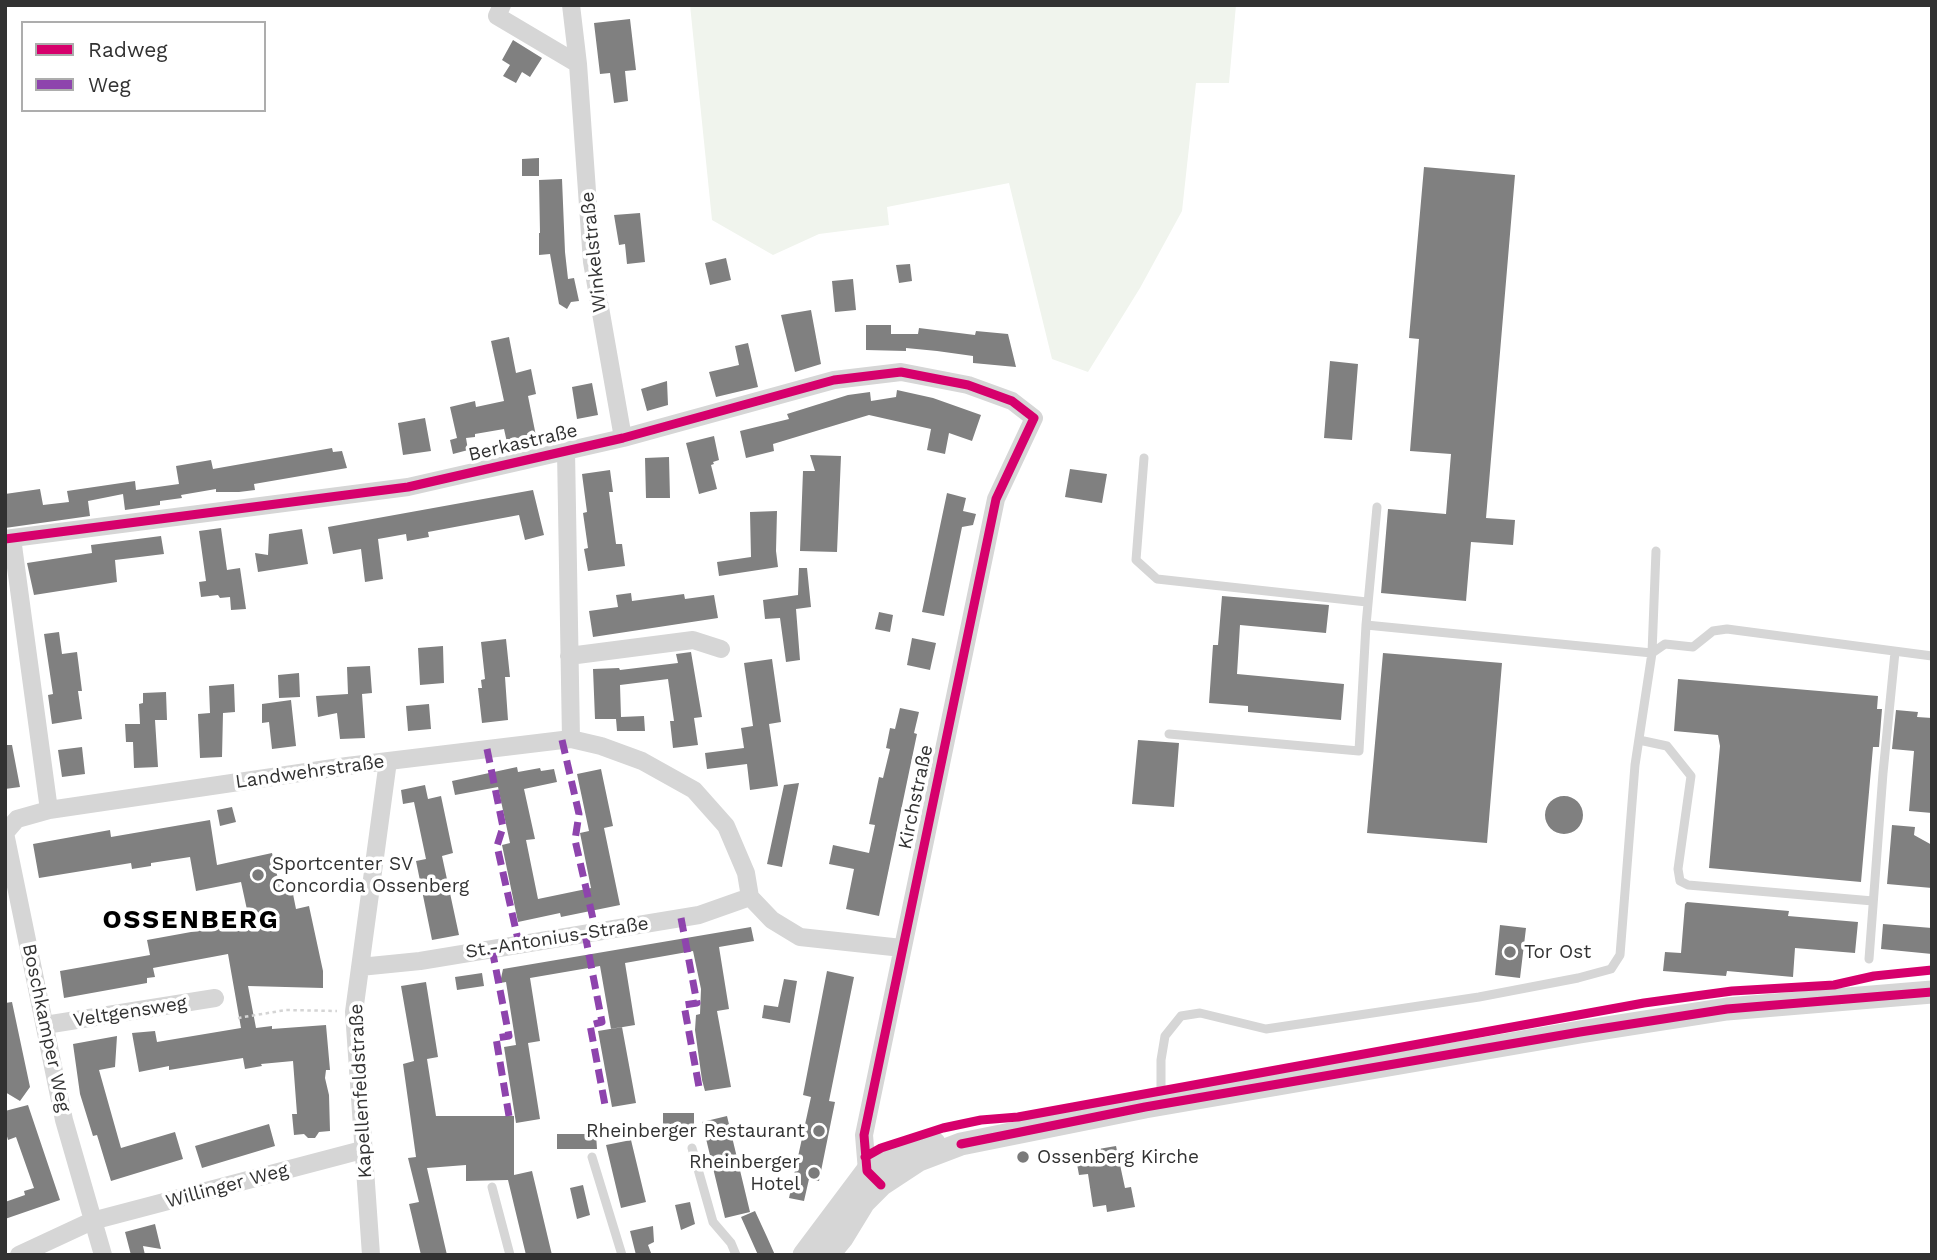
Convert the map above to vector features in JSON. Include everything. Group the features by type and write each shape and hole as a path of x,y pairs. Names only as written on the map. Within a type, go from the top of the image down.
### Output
{"street":[{"path":"502,5 497,16 578,64"},
{"name":"Winkelstraße","path":"571,5 593,262 623,438"},
{"name":"Berkastraße","path":"9,538 408,487 623,438 834,380 901,372 968,385 1012,401 1034,418"},
{"name":"Kirchstraße","path":"874,1178 863,1135 996,499 1034,418"},
{"path":"566,451 570,739"},
{"path":"9,538 49,810"},
{"path":"569,656 693,640 721,649"},
{"name":"Landwehrstraße","path":"5,833 17,819 49,810 388,761 570,739 601,746 642,761 694,790 726,826 746,873 750,897"},
{"name":"Kapellenfeldstraße","path":"371,1255 354,1012 388,761"},
{"name":"Boschkamper Weg","path":"5,833 65,1120 92,1221"},
{"path":"750,897 772,920 800,937 902,947"},
{"name":"St.-Antonius-Straße","path":"360,967 420,961 699,915 750,897"},
{"path":"804,1255 874,1178 961,1144 1161,1105 1580,1032 1727,1009 1932,992"},
{"name":"Veltgensweg","path":"45,1025 215,998"},
{"name":"Willinger Weg","path":"19,1255 92,1221 362,1150"},
{"path":"828,1255 842,1238 874,1178"},
{"path":"92,1221 103,1255"}],"lane":[{"path":"1144,458 1136,560 1157,579 1367,602"},
{"path":"1169,734 1359,751 1367,602 1377,507"},
{"path":"1161,1105 1161,1060 1165,1036 1181,1016 1200,1013 1266,1029 1479,998 1611,969 1620,955 1639,740 1652,653 1656,551"},
{"path":"1366,625 1652,653 1665,643 1693,646 1713,631 1727,629 1932,656"},
{"path":"1869,959 1895,652"},
{"path":"1639,740 1667,746 1691,776 1678,869 1680,881 1688,885 1873,901"},
{"path":"692,1148 713,1222 731,1244 736,1255"},
{"path":"592,1157 622,1255"},
{"path":"492,1187 510,1255"}],"path":[{"path":"238,1018 286,1010 354,1012"}],"shaded area":[{"path":"690,5 1236,5 1229,83 1196,83 1182,211 1140,288 1088,372 1052,359 1009,183 887,207 889,225 819,234 773,255 712,220"}],"building":[{"path":"630,19 636,70 625,71 628,101 614,103 610,73 600,74 594,23"},
{"path":"513,40 542,58 530,77 522,72 516,83 503,76 510,65 502,60"},
{"path":"539,158 539,176 522,176 522,159"},
{"path":"1424,167 1515,175 1486,518 1515,520 1513,545 1471,542 1466,601 1381,593 1388,509 1446,514 1451,454 1410,451 1419,339 1409,338"},
{"path":"562,179 568,279 574,278 579,301 571,302 567,309 559,304 550,254 539,255 539,180"},
{"path":"640,213 645,262 627,264 625,244 619,245 614,215"},
{"path":"726,258 731,280 710,285 705,263"},
{"path":"910,264 912,281 899,283 896,265"},
{"path":"853,279 856,310 835,312 832,281"},
{"path":"811,310 821,364 795,372 781,315"},
{"path":"866,325 891,325 891,334 918,334 919,328 975,335 976,331 1008,334 1016,367 973,363 973,356 937,351 906,348 906,351 866,350"},
{"path":"509,337 516,373 531,369 536,394 528,396 537,441 517,449 516,445 508,447 504,429 466,438 468,450 453,454 450,440 457,438 450,407 475,401 476,407 504,401 491,341"},
{"path":"748,343 758,387 716,397 709,372 739,365 735,346"},
{"path":"1330,361 1358,364 1352,440 1324,438"},
{"path":"667,381 668,405 647,411 641,389"},
{"path":"592,383 598,415 577,419 572,387"},
{"path":"897,390 933,398 981,415 972,441 949,433 945,454 927,450 931,429 869,415 773,444 774,451 746,458 740,431 789,419 787,414 848,395 870,392 871,401 896,397"},
{"path":"425,418 431,451 403,455 398,423"},
{"path":"714,436 719,460 711,465 717,489 699,494 686,443"},
{"path":"332,448 333,452 342,451 347,468 254,484 255,490 216,492 216,489 160,501 160,505 125,510 123,494 88,501 90,516 5,528 5,494 40,489 43,505 69,502 67,491 135,481 136,490 179,484 176,466 211,460 213,469"},
{"path":"810,455 841,456 837,552 800,551 803,471 815,471"},
{"path":"669,457 670,498 646,498 645,458"},
{"path":"1070,469 1107,474 1102,503 1065,497"},
{"path":"610,470 613,492 609,492 616,544 622,544 625,566 588,571 583,513 587,512 582,474"},
{"path":"533,490 544,535 525,540 519,515 428,532 429,537 407,541 406,534 378,539 383,579 365,582 361,549 333,554 328,527"},
{"path":"947,493 966,498 963,511 976,514 973,525 962,527 944,616 922,612"},
{"path":"777,511 778,567 719,576 717,562 751,557 750,512"},
{"path":"221,528 227,570 240,568 246,609 231,610 230,597 201,597 199,582 206,581 199,531"},
{"path":"302,529 308,564 258,572 255,553 268,555 269,534"},
{"path":"161,536 164,554 115,560 117,582 34,595 27,563 92,553 91,545"},
{"path":"799,568 807,568 811,607 796,609 800,660 786,662 780,618 765,619 763,600 798,595"},
{"path":"631,593 632,601 684,594 685,599 714,595 718,618 593,637 589,611 618,607 616,595"},
{"path":"1222,596 1329,605 1326,633 1240,625 1237,674 1344,684 1341,720 1248,712 1248,706 1209,703 1213,645 1218,645"},
{"path":"879,612 893,615 890,632 875,629"},
{"path":"59,632 62,654 77,652 82,719 52,724 48,695 53,694 44,634"},
{"path":"912,638 936,643 930,670 907,665"},
{"path":"506,639 510,677 505,677 508,720 482,723 478,688 482,688 481,680 485,679 481,642"},
{"path":"443,646 444,683 420,685 418,648"},
{"path":"691,652 702,717 694,718 698,745 673,748 670,721 674,721 668,679 620,685 621,717 644,716 645,731 617,731 616,719 595,719 593,669 620,670 678,663 676,654"},
{"path":"1383,653 1502,663 1487,843 1367,833"},
{"path":"772,659 781,722 769,724 778,786 750,790 747,764 707,769 705,753 744,748 741,728 753,726 744,663"},
{"path":"370,666 372,693 362,694 365,738 340,739 337,713 318,717 316,696 348,694 347,667"},
{"path":"299,673 300,697 279,698 278,675"},
{"path":"1678,679 1878,696 1877,709 1882,709 1879,747 1873,747 1861,882 1709,868 1720,746 1718,735 1674,731"},
{"path":"234,684 235,712 223,713 222,757 200,758 198,714 210,713 209,686"},
{"path":"166,692 167,720 155,720 158,767 134,768 133,742 126,742 125,724 140,724 139,704 143,703 143,693"},
{"path":"291,700 296,746 272,749 269,722 262,723 262,704"},
{"path":"429,704 431,729 408,731 406,706"},
{"path":"900,708 919,712 914,733 917,734 879,916 846,909 854,869 829,864 833,845 869,853 875,825 869,824 879,777 883,778 890,749 886,748 890,728 895,729"},
{"path":"1896,710 1918,712 1917,717 1932,718 1932,813 1909,811 1914,751 1892,749"},
{"path":"1138,740 1179,743 1174,807 1132,804"},
{"path":"5,745 12,745 20,787 5,789"},
{"path":"82,747 85,774 62,777 58,750"},
{"path":"517,767 518,772 540,768 541,771 554,769 557,782 524,789 535,839 526,840 538,899 591,888 580,833 589,831 577,774 601,769 613,826 604,828 620,905 561,917 560,913 518,922 502,845 510,843 498,787 455,795 452,781"},
{"path":"799,783 782,867 767,864 784,785"},
{"path":"425,785 428,799 441,796 453,853 442,856 459,935 432,940 416,861 426,859 414,802 403,804 401,790"},
{"path":"1564,796 1577,802 1583,815 1577,828 1564,834 1551,828 1545,815 1551,802"},
{"path":"232,807 236,822 220,826 217,810"},
{"path":"210,820 217,865 272,853 281,892 292,889 296,909 309,906 323,971 323,988 248,986 256,1028 326,1025 330,1070 326,1070 325,1078 329,1095 330,1131 319,1132 315,1138 308,1138 304,1134 294,1135 292,1114 297,1114 293,1061 261,1064 262,1066 245,1069 243,1058 139,1072 132,1033 155,1031 157,1042 241,1028 228,954 153,968 155,977 147,978 147,983 64,998 60,971 150,955 147,940 246,922 249,919 241,882 196,891 190,857 132,869 131,863 39,878 33,844 110,830 111,837"},
{"path":"1892,825 1915,827 1914,835 1932,845 1932,888 1887,884"},
{"path":"1687,902 1789,911 1788,916 1858,922 1855,953 1795,948 1793,977 1727,971 1726,976 1663,971 1665,952 1681,953"},
{"path":"1883,924 1932,928 1932,954 1881,949"},
{"name":"Tor Ost","path":"1500,925 1526,928 1520,978 1495,975"},
{"path":"751,927 754,941 719,947 729,1009 717,1011 731,1087 705,1091 695,1030 696,1015 700,1014 701,989 693,951 625,963 635,1025 611,1029 600,966 530,978 540,1041 528,1043 540,1119 516,1123 504,1047 516,1045 506,982 500,983 503,969"},
{"path":"827,971 854,977 829,1101 835,1102 819,1181 809,1179 804,1201 789,1198 811,1097 803,1095"},
{"path":"482,973 484,986 457,990 455,977"},
{"path":"784,979 797,981 790,1023 762,1018 764,1005 778,1007"},
{"path":"426,982 438,1057 427,1059 436,1116 514,1116 514,1175 532,1171 552,1255 526,1255 508,1180 466,1181 466,1165 427,1168 447,1255 421,1255 409,1204 419,1202 408,1158 416,1157 403,1064 414,1061 401,986"},
{"path":"12,1002 30,1087 20,1101 5,1092 5,1003"},
{"path":"622,1027 636,1103 612,1107 598,1031"},
{"path":"117,1036 115,1067 99,1070 121,1148 175,1132 183,1159 111,1181 97,1135 93,1136 80,1094 73,1044"},
{"path":"28,1105 60,1200 5,1219 5,1202 25,1195 24,1191 34,1188 16,1137 8,1140 5,1129 5,1111"},
{"path":"663,1113 694,1113 694,1128 663,1128"},
{"path":"727,1116 750,1212 725,1218 702,1122"},
{"path":"269,1124 275,1146 202,1168 195,1146"},
{"path":"557,1134 596,1134 597,1149 557,1149"},
{"path":"631,1140 646,1202 621,1208 606,1145"},
{"path":"1116,1146 1125,1188 1131,1187 1135,1207 1107,1212 1106,1205 1093,1207 1088,1174 1079,1175 1075,1153"},
{"path":"583,1185 590,1215 577,1219 570,1188"},
{"path":"690,1202 695,1224 681,1230 675,1205"},
{"path":"755,1211 775,1255 758,1255 741,1217"},
{"path":"155,1224 161,1249 143,1246 145,1255 131,1255 125,1232"},
{"path":"653,1226 654,1242 648,1245 651,1253 636,1255 630,1231"}],"marked path":[{"path":"562,740 579,814 575,840 596,932"},
{"path":"487,749 503,827 497,846 519,944"},
{"path":"681,918 697,1003 684,1005 699,1087"},
{"path":"585,934 602,1022 590,1025 605,1105"},
{"path":"492,949 509,1036 496,1038 509,1116"}],"cycle path":[{"path":"5,539 408,487 623,438 834,380 901,372 968,385 1012,401 1034,418 996,499 864,1135 867,1171 881,1185"},
{"path":"865,1157 881,1148 943,1128 981,1120 1018,1117 1644,1003 1732,991 1834,985 1874,976 1932,970"},
{"path":"961,1144 1145,1107 1580,1032 1727,1009 1932,992"}],"place":[{"name":"Sportcenter SV Concordia Ossenberg","path":"258,875"},
{"name":"Tor Ost","path":"1510,952"},
{"name":"Rheinberger Restaurant","path":"819,1131"},
{"name":"Ossenberg Kirche","path":"1023,1157"},
{"name":"Rheinberger Hotel","path":"814,1173"}],"district":[{"name":"OSSENBERG","path":"191,920"}]}
